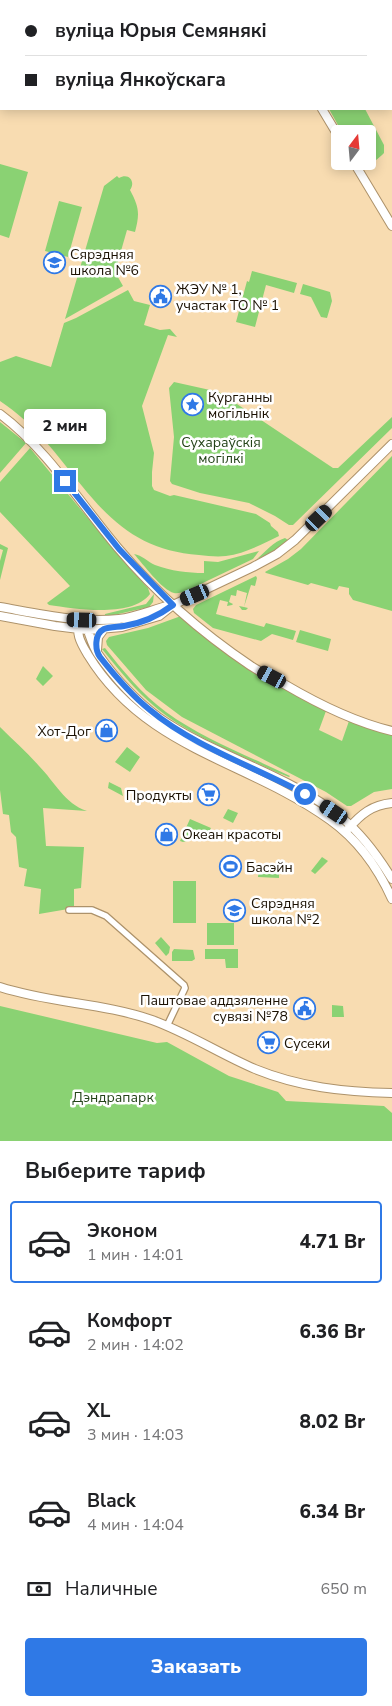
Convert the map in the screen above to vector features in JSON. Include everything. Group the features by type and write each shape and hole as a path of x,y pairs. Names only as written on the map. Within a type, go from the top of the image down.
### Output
{"main road":[{"path":"323,110 332,125"},
{"path":"358,170 392,226"},
{"path":"0,414 16,427 41,454 119,549 188,618 251,666 303,695 341,714 392,731"},
{"path":"0,607 55,618 82,620 120,619 173,605 254,567 277,554 296,540 392,444"},
{"path":"152,610 159,598 158,590"},
{"path":"188,618 188,606 195,595"},
{"path":"0,616 78,630 104,629 129,625 159,616 173,605"},
{"path":"82,620 78,630 81,644 118,693 144,718 178,740 311,807 345,832 374,866 392,900"},
{"path":"82,620 97,653 125,687 159,718 194,738 305,794 334,812 351,826 373,849 392,879"},
{"path":"97,653 96,642 104,629"},
{"path":"345,832 364,812 378,805 392,803"},
{"path":"0,986 48,998 129,1013 167,1026 254,1069 303,1085 350,1092 392,1093"}],"street":[{"path":"69,910 88,909 103,914 184,985 185,988 167,1026"}],"green space":[{"path":"330,110 366,110 373,125 338,125"},
{"path":"376,130 384,145 384,153 376,160"},
{"path":"0,164 28,172 9,238 0,235"},
{"path":"117,176 119,178 126,176 132,181 130,190 138,210 135,232 127,230 115,272 123,286 65,319 104,186"},
{"path":"59,201 82,207 68,257 45,251"},
{"path":"252,271 297,283 294,293 266,285 255,327 236,322 247,281 249,282"},
{"path":"303,284 330,292 332,301 327,318 321,317 311,297 300,294"},
{"path":"128,290 134,301 150,305 144,325 160,330 170,329 177,337 168,335 142,406 154,453 152,486 154,490 170,496 174,495 256,514 270,523 279,536 246,551 223,556 180,553 147,542 120,525 107,514 94,501 54,451 24,419 0,401 0,362 16,356 51,367 64,323"},
{"name":"Сухараўскія могілкі","path":"174,382 219,392 333,468 338,468 392,417 392,428 293,525 289,525 249,503 200,493 172,484 170,481 174,437 169,388"},
{"path":"0,422 26,443 0,473"},
{"path":"30,448 148,588 150,594 142,602 117,609 103,610 88,610 49,605 47,603 70,586 0,512 0,482"},
{"path":"392,456 392,611 353,600 349,594 349,588 339,586 337,590 311,583 308,585 265,572 301,549"},
{"path":"285,538 288,540 287,542 272,553 257,559 273,544"},
{"path":"0,544 8,548 0,580 0,561 3,550 0,549"},
{"path":"259,551 253,559 186,591 177,593 169,591 164,587 134,554 167,569 204,573 204,561 218,562"},
{"path":"256,576 255,586 251,585 244,607 247,593 237,590 236,596 231,595 229,602 232,605 227,606 228,602 220,600 216,614 264,627 266,623 296,631 293,640 272,634 261,641 213,628 194,613 193,609 196,605"},
{"path":"154,594 153,602 149,607 105,617 105,614 146,604"},
{"path":"239,606 248,608 242,610"},
{"path":"181,616 209,638 326,711 319,730 342,741 349,721 392,734 392,789 374,792 351,806 347,806 326,792 182,717 146,690 107,645 106,641 109,637 148,628"},
{"path":"300,630 331,639 328,651 296,642"},
{"path":"105,648 141,690 180,722 211,739 290,776 276,772 213,743 167,716 147,700 120,672 102,649"},
{"path":"95,656 110,675 157,721 193,742 303,797 336,819 302,798 180,736 146,715 121,691"},
{"path":"43,666 53,676 43,686 36,679"},
{"path":"0,727 34,761 66,798 79,808 87,811 43,808 46,846 84,847 81,888 74,889 74,908 39,914 41,889 24,886 27,869 19,867 16,837 11,832 9,815 3,814 0,790"},
{"path":"127,747 140,757 130,772 115,762"},
{"path":"109,782 121,788 123,796 108,788"},
{"path":"228,809 238,813 233,823 223,818"},
{"path":"190,819 211,828 207,836 183,842 180,841"},
{"path":"322,857 328,861 315,874 311,871"},
{"path":"259,869 275,870 279,872 279,878 258,877"},
{"path":"173,881 196,881 196,923 173,923"},
{"path":"207,923 234,923 234,945 207,945"},
{"path":"161,937 170,947 169,953 166,956 155,943"},
{"path":"174,949 193,950 195,959 192,961 172,961"},
{"path":"205,949 238,949 238,968 226,968 225,959 205,959"},
{"path":"332,1005 343,1006 344,1017 332,1017"},
{"name":"Дэндрапарк","path":"0,1006 157,1043 167,1042 229,1076 278,1092 286,1101 384,1106 392,1113 392,1141 0,1141"}],"place":[{"name":"Сярэдняя школа №6","path":"54,262"},
{"name":"ЖЭУ № 1, участак ТО № 1","path":"160,297"},
{"name":"Курганны могільнік","path":"192,405"},
{"name":"Хот-Дог","path":"107,731"},
{"name":"Продукты","path":"208,795"},
{"name":"Океан красоты","path":"166,834"},
{"name":"Басэйн","path":"230,867"},
{"name":"Сярэдняя школа №2","path":"235,911"},
{"name":"Паштовае аддзяленне сувязі №78","path":"304,1008"},
{"name":"Сусеки","path":"268,1043"}],"route":[{"path":"65,481 119,549 173,605 159,616 143,622 104,629 96,642 97,653 100,657 125,687 159,718 182,732 305,794"}]}
